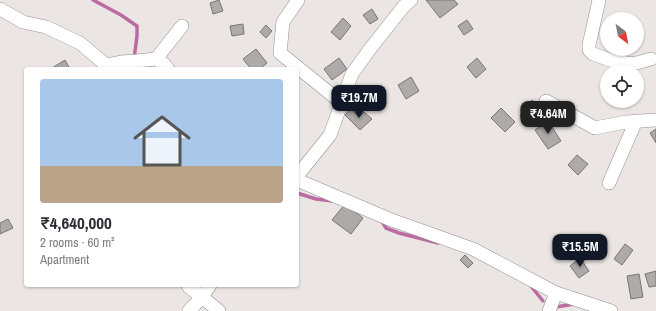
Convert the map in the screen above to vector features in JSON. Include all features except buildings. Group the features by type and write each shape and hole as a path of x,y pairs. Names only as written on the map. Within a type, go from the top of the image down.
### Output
{"street":[{"path":"297,67 280,53 283,22 298,0"},
{"path":"299,174 330,135 352,74 404,6 411,0"},
{"path":"599,0 589,50 593,54 633,64 651,59"},
{"path":"0,9 23,22 46,27 80,43 106,67 121,62 156,59 166,67"},
{"path":"156,59 182,26"},
{"path":"299,68 342,103"},
{"path":"546,101 595,128 626,122 656,120"},
{"path":"609,183 636,121"},
{"path":"299,181 389,219 473,249 556,293 611,311"},
{"path":"189,287 219,311"},
{"path":"190,311 209,287"},
{"path":"549,311 556,293"}],"waterway":[{"path":"93,0 121,15 137,26 134,59"},
{"path":"299,194 316,199 333,201"},
{"path":"381,220 386,228 399,233 438,243"},
{"path":"530,285 543,301"},
{"path":"555,309 556,307 574,304"}]}
